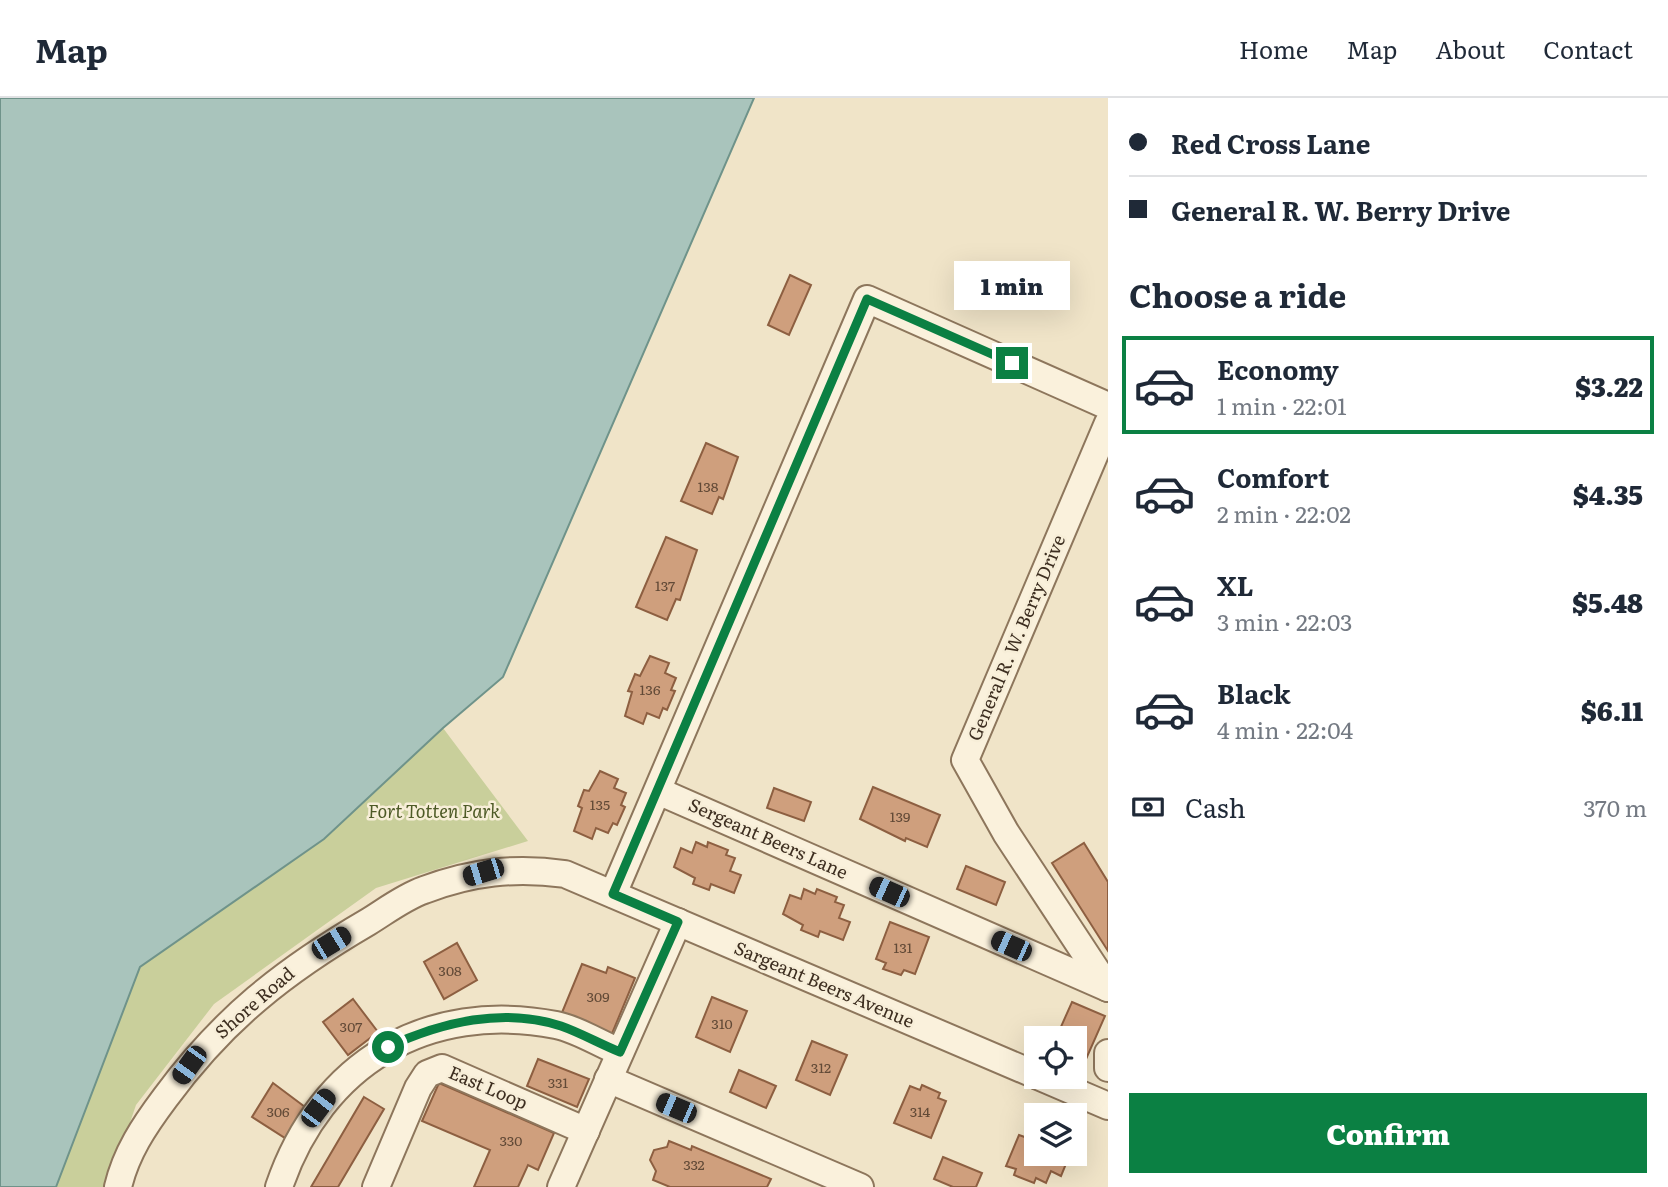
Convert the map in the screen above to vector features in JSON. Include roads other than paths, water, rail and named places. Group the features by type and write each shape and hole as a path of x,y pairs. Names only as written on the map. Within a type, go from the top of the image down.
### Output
{"street":[{"path":"613,894 867,299 1108,406"},
{"name":"General R. W. Berry Drive","path":"1108,423 965,760 1006,833 1108,988"},
{"name":"Sergeant Beers Lane","path":"658,791 1108,988"},
{"name":"Shore Road","path":"118,1187 124,1163 147,1122 189,1065 236,1014 308,956 421,891 483,872 526,869 565,874 613,894"},
{"name":"Sargeant Beers Avenue","path":"613,894 1024,1070"},
{"path":"561,1187 678,922"},
{"path":"279,1187 289,1158 309,1120 327,1096 360,1066 413,1035 471,1020 506,1018 559,1026 620,1052"},
{"path":"1108,1053 1108,1068"},
{"name":"East Loop","path":"376,1187 418,1088 427,1074 442,1068 586,1130"},
{"path":"608,1079 860,1187"},
{"name":"Sargeant Beers Avenue","path":"1068,1089 1108,1106"}],"water":[{"path":"0,98 754,98 503,677 443,728 324,839 140,967 56,1187 0,1187"}],"park label":[{"name":"Fort Totten Park","path":"434,812"}]}
